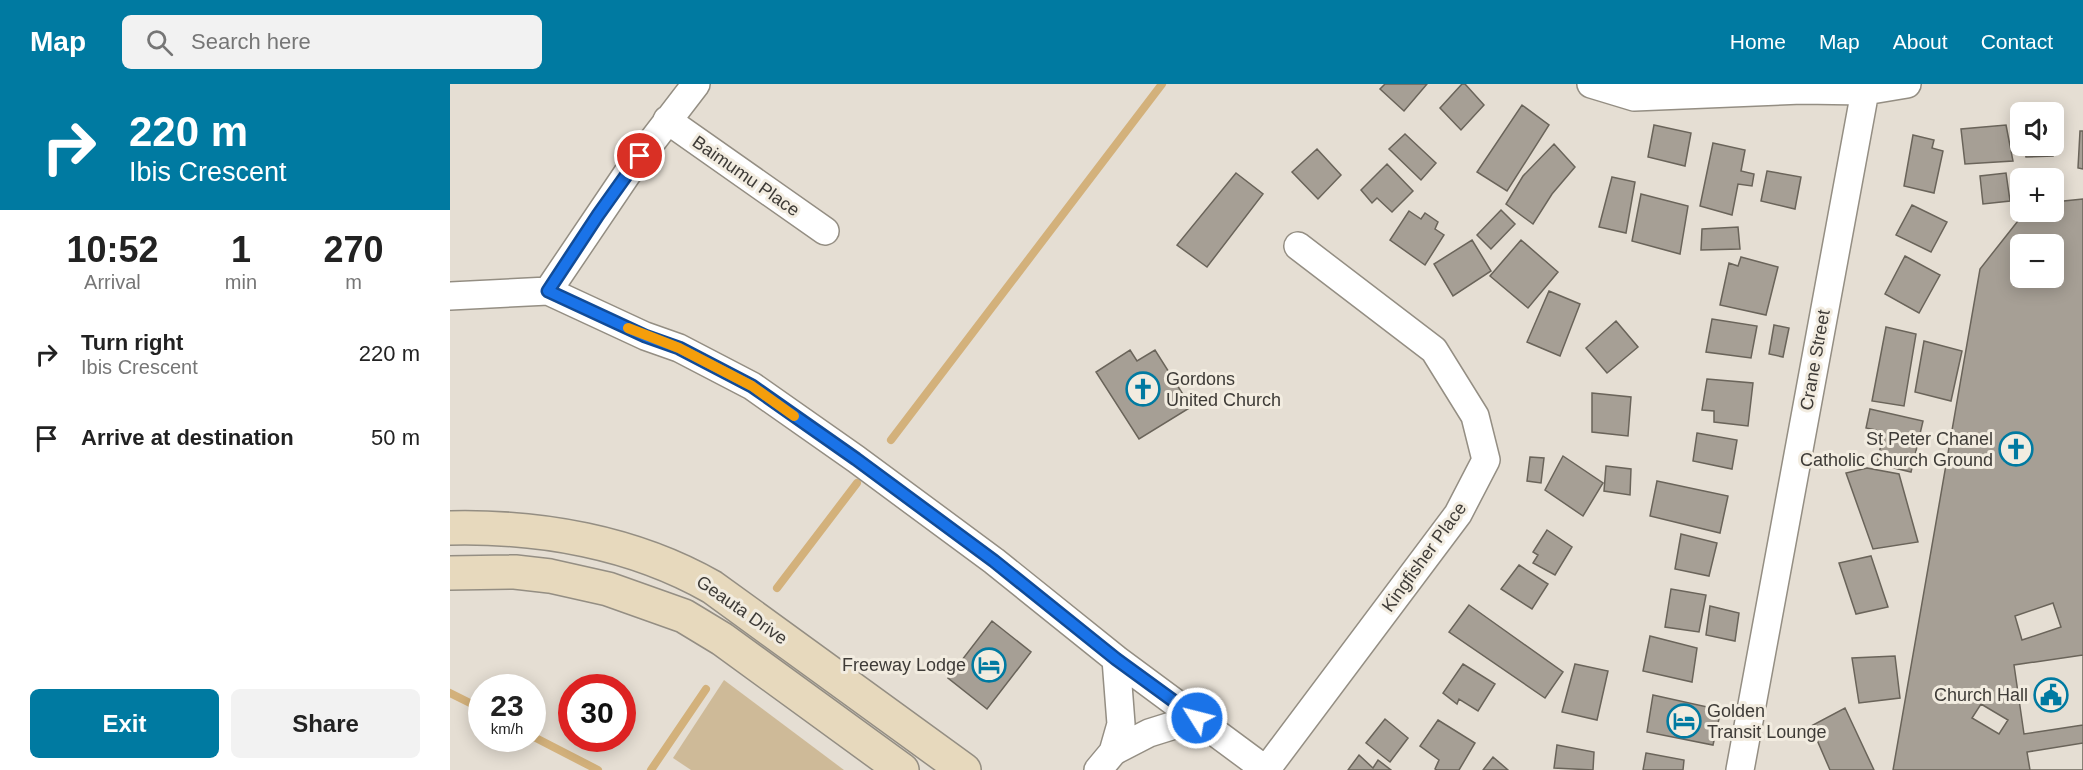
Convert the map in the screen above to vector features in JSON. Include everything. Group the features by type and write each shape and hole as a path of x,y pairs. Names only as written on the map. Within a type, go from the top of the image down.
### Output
{"main road":[{"name":"Geauta Drive","path":"450,528 483,527 526,531 594,542 670,565 690,574 712,587 964,770"},
{"name":"Geauta Drive","path":"450,573 515,572 550,576 608,589 684,616 722,639 902,770"}],"street":[{"path":"548,291 627,174 696,84"},
{"path":"1591,84 1634,97 1802,90 1865,91 1907,84"},
{"name":"Crane Street","path":"1740,770 1865,91"},
{"name":"Baimumu Place","path":"667,120 825,231"},
{"name":"Kingfisher Place","path":"1266,770 1458,514 1486,459 1475,416 1434,350 1298,246"},
{"path":"450,296 548,291 645,336 679,348 752,386 994,561 1116,659 1266,770"},
{"path":"1105,761 1120,724 1116,659"},
{"path":"1105,761 1149,733 1197,718"}],"shaded area":[{"path":"724,680 844,770 691,770 673,758"}],"building":[{"path":"1385,84 1427,84 1404,111 1380,89"},
{"path":"1462,84 1465,84 1484,105 1461,130 1440,108"},
{"path":"1522,105 1549,125 1507,191 1477,172"},
{"path":"1654,125 1691,133 1685,166 1648,157"},
{"path":"2006,125 2010,156 2013,161 1965,164 1961,129"},
{"path":"2080,131 2083,131 2083,169 2078,168"},
{"path":"1405,134 1436,163 1421,180 1389,149"},
{"path":"1913,135 1934,140 1932,148 1943,151 1934,193 1904,186"},
{"path":"1713,143 1745,150 1741,171 1754,174 1752,186 1738,184 1732,215 1700,206"},
{"path":"1554,144 1575,167 1552,194 1533,224 1506,204 1523,176"},
{"path":"1317,149 1341,175 1318,199 1292,172"},
{"path":"1387,164 1413,191 1392,212 1377,198 1372,203 1361,190"},
{"path":"1767,171 1801,177 1795,209 1761,201"},
{"path":"1236,173 1263,194 1207,267 1177,245"},
{"path":"2006,173 2010,201 1983,204 1980,176"},
{"path":"1612,177 1635,182 1626,233 1599,227"},
{"path":"1641,194 1688,206 1680,254 1632,241"},
{"name":"St Peter Chanel Catholic Church Ground","path":"2083,199 2083,770 1893,770 1980,269 2017,222 2064,222 2064,201"},
{"path":"1912,205 1947,222 1931,252 1896,235"},
{"path":"1501,210 1515,224 1491,249 1477,235"},
{"path":"1409,211 1421,219 1425,213 1438,222 1435,229 1444,235 1425,265 1390,240"},
{"path":"1738,227 1740,249 1701,250 1702,229"},
{"path":"1472,240 1491,271 1453,296 1434,264"},
{"path":"1521,240 1558,272 1528,308 1490,276"},
{"path":"1905,256 1940,275 1919,313 1885,294"},
{"path":"1741,257 1778,267 1766,315 1720,305 1729,263 1738,266"},
{"path":"1549,291 1580,304 1560,356 1527,342"},
{"path":"1712,319 1757,326 1751,358 1706,352"},
{"path":"1616,321 1638,347 1607,373 1586,348"},
{"path":"1774,325 1789,328 1783,357 1769,354"},
{"path":"1886,327 1916,334 1904,406 1872,401"},
{"path":"1924,341 1962,351 1951,401 1915,392"},
{"name":"Gordons United Church","path":"1130,350 1137,361 1155,350 1191,407 1139,439 1096,372"},
{"path":"1707,379 1753,383 1748,426 1714,422 1714,411 1702,410"},
{"path":"1592,393 1631,397 1628,436 1592,432"},
{"path":"1870,409 1923,421 1911,472 1877,464 1881,444 1872,442 1876,430 1866,428"},
{"path":"1697,433 1737,440 1732,469 1693,461"},
{"path":"1563,456 1603,483 1583,516 1545,490"},
{"path":"1530,457 1544,458 1541,483 1527,481"},
{"path":"1606,466 1631,469 1630,495 1604,491"},
{"path":"1867,468 1899,474 1918,542 1873,549 1846,473"},
{"path":"1657,481 1728,496 1720,533 1650,516"},
{"path":"1547,530 1572,547 1555,575 1533,563 1538,555 1533,552"},
{"path":"1681,534 1717,543 1709,576 1675,569"},
{"path":"1871,556 1888,607 1856,614 1839,563"},
{"path":"1519,565 1548,584 1532,609 1501,589"},
{"path":"1671,589 1706,595 1699,632 1665,627"},
{"path":"2053,603 2061,627 2022,640 2015,616"},
{"path":"1469,605 1563,672 1545,698 1449,632"},
{"path":"1710,606 1739,613 1735,641 1706,635"},
{"name":"Freeway Lodge","path":"992,621 1031,652 987,709 948,678"},
{"path":"1650,636 1697,648 1692,682 1643,671"},
{"name":"Church Hall","path":"2083,655 2083,725 2024,734 2014,665"},
{"path":"1895,656 1900,698 1859,703 1852,658"},
{"path":"1463,664 1495,684 1478,711 1459,699 1457,704 1443,693"},
{"path":"1575,664 1608,671 1597,720 1562,712"},
{"name":"Golden Transit Lounge","path":"1653,695 1721,710 1713,745 1647,732"},
{"path":"1981,704 2008,720 1999,734 1972,718"},
{"path":"1845,708 1874,770 1830,770 1811,726"},
{"path":"1385,719 1408,738 1390,762 1366,743"},
{"path":"1438,720 1475,743 1459,770 1435,769 1439,760 1420,746"},
{"path":"2083,743 2083,770 2030,770 2027,752"},
{"path":"1557,745 1594,752 1593,770 1554,768"},
{"path":"1646,753 1684,760 1683,770 1643,770"},
{"path":"1359,755 1373,768 1378,760 1391,770 1348,770"},
{"path":"1493,757 1508,770 1483,770"}],"waterway":[{"path":"891,440 1162,84"},
{"path":"777,588 857,483"},
{"path":"651,770 706,689"},
{"path":"450,693 468,702"},
{"path":"546,743 598,770"}],"slow traffic":[{"path":"628,328 679,348 752,386 794,416"}],"place":[{"name":"Gordons United Church","path":"1143,389"},
{"name":"St Peter Chanel Catholic Church Ground","path":"2016,449"},
{"name":"Freeway Lodge","path":"989,665"},
{"name":"Church Hall","path":"2051,695"},
{"name":"Golden Transit Lounge","path":"1684,721"}],"route":[{"path":"640,156 548,291 645,336 679,348 752,386 994,561 1116,659 1197,718"}]}
